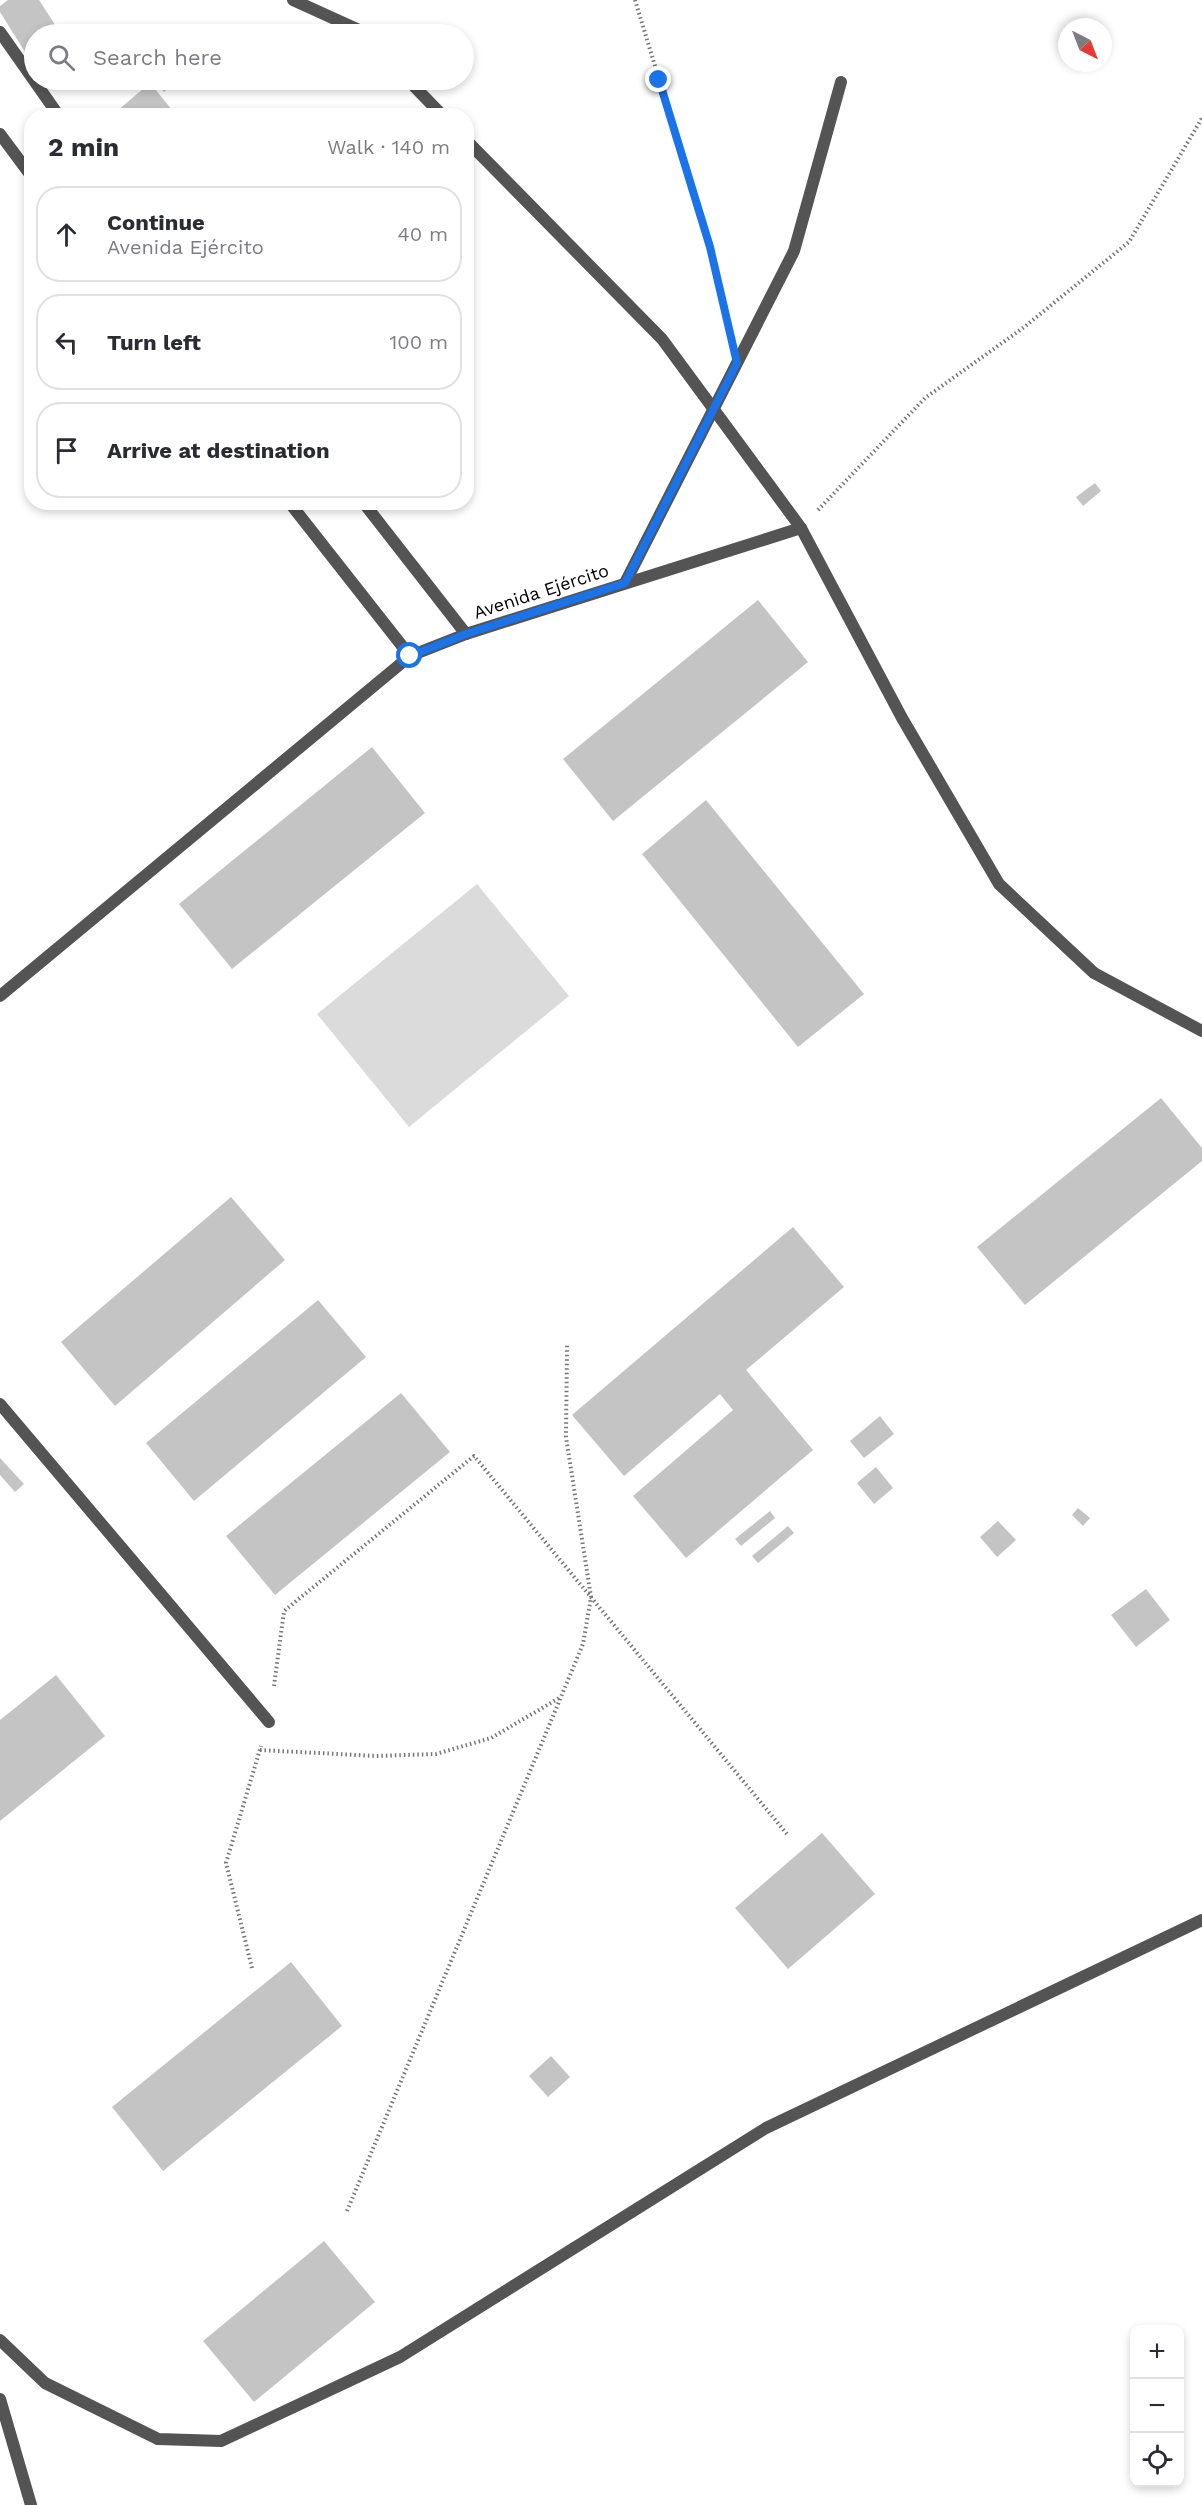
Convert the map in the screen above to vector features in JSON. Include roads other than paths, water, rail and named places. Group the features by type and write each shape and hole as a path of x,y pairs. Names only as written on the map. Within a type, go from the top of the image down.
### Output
{"lane":[{"path":"293,0 346,24"},
{"path":"0,32 24,66"},
{"path":"625,583 794,251 841,82"},
{"path":"41,90 53,108"},
{"path":"418,90 435,108"},
{"path":"0,134 24,166"},
{"path":"474,148 662,339 801,528 902,718 999,884 1094,974 1202,1031"},
{"path":"295,510 410,656"},
{"path":"369,510 466,634"},
{"name":"Avenida Ejército","path":"0,996 410,656 466,634 801,528"},
{"path":"0,1404 269,1722"},
{"path":"0,2340 45,2383 158,2439 221,2441 400,2357 766,2128 1202,1920"},
{"path":"0,2399 6,2439 31,2505"}]}
